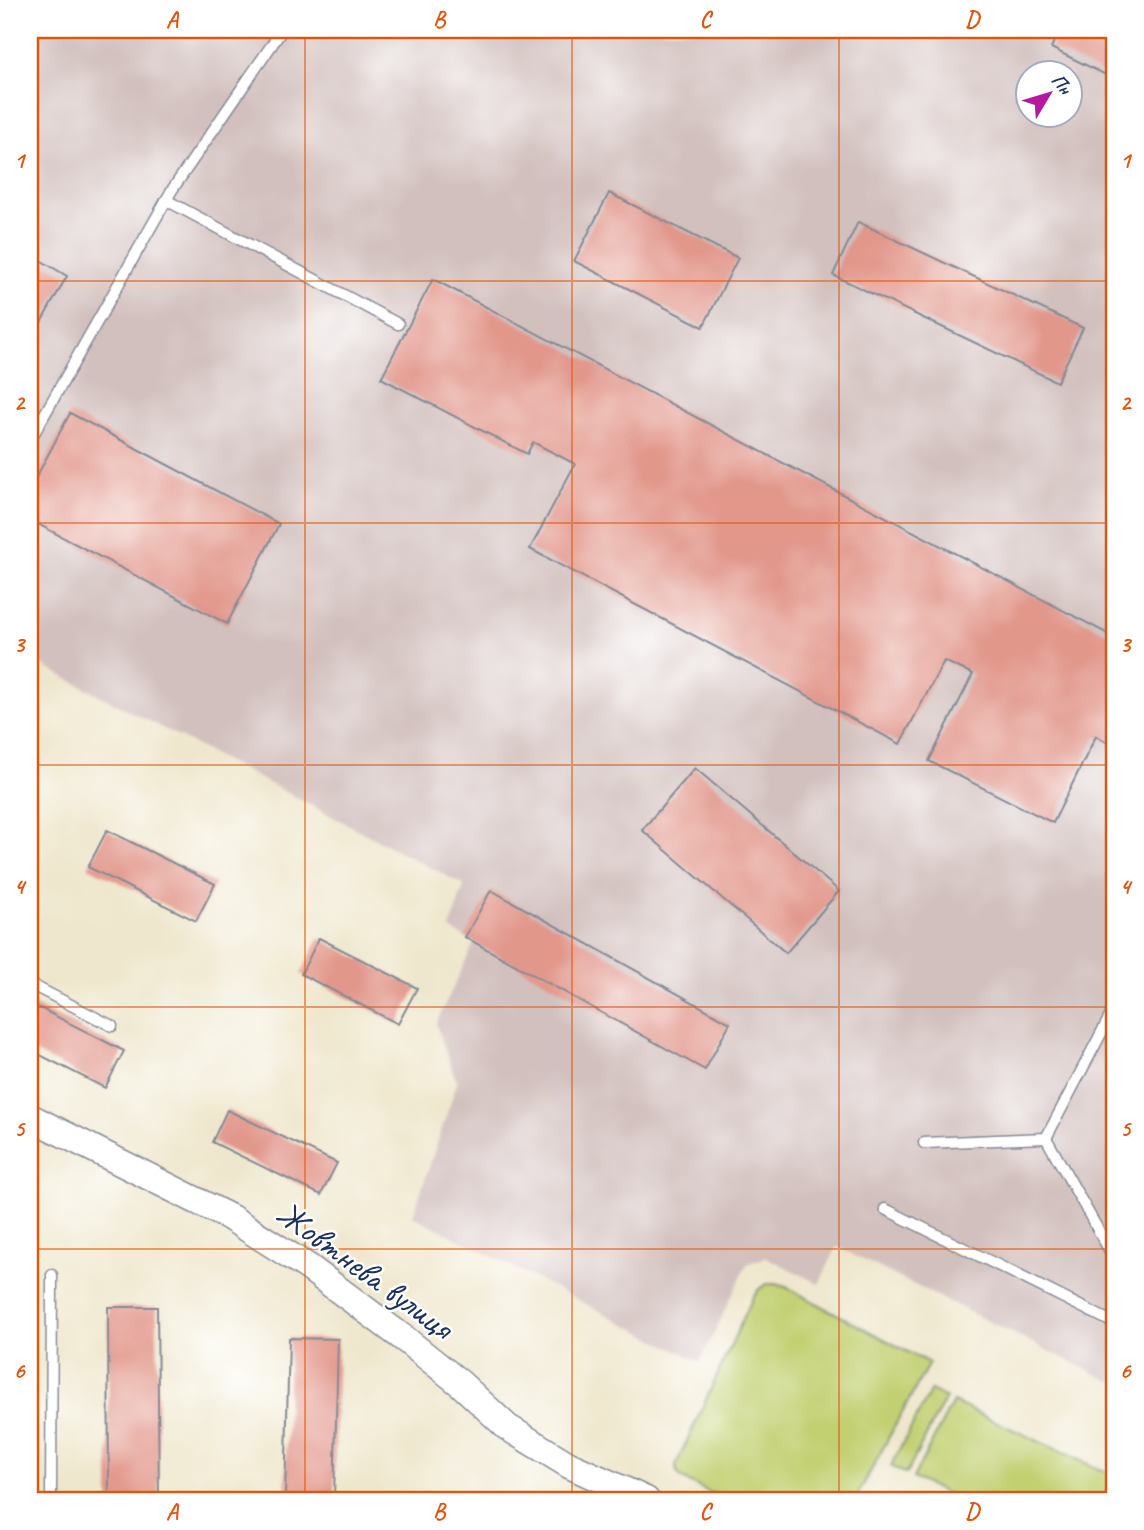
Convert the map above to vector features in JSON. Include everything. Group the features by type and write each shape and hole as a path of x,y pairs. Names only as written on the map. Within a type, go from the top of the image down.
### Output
{"street":[{"name":"Жовтнева вулиця","path":"31,1122 230,1218 308,1267 406,1340 461,1384 508,1427 569,1465 646,1500"}],"lane":[{"path":"30,440 166,200 282,30"},
{"path":"166,200 398,324"},
{"path":"30,984 113,1026"},
{"path":"1046,1138 1114,1009"},
{"path":"924,1143 1046,1138"},
{"path":"1046,1138 1114,1258"},
{"path":"885,1209 1114,1323"},
{"path":"51,1500 52,1275"}],"shaded area":[{"path":"30,30 1114,30 1114,1383 837,1247 819,1284 766,1257 747,1264 700,1362 413,1216 457,1083 436,1024 474,943 450,929 464,885 30,659"}],"green space":[{"path":"767,1284 786,1287 929,1363 855,1500 792,1494 779,1500 726,1500 682,1479 677,1473 676,1465 754,1295"},
{"path":"931,1390 946,1398 906,1474 891,1466"},
{"path":"953,1402 1114,1476 1103,1500 961,1500 913,1478"}],"building":[{"path":"1059,30 1114,30 1114,79 1084,64 1084,60 1075,60 1051,48"},
{"path":"609,193 738,258 703,327 574,261"},
{"path":"858,222 1083,328 1057,382 833,275"},
{"path":"30,254 67,276 30,342"},
{"path":"433,279 1114,637 1114,746 1096,736 1053,823 929,761 973,674 944,661 900,744 530,549 575,464 533,442 527,454 381,378"},
{"path":"70,413 279,524 227,624 30,520 30,489"},
{"path":"695,768 839,891 786,953 642,830"},
{"path":"107,830 215,884 196,921 88,867"},
{"path":"491,890 730,1023 705,1070 465,937"},
{"path":"319,938 417,988 398,1024 301,974"},
{"path":"30,1003 124,1051 105,1088 30,1050"},
{"path":"227,1110 337,1163 321,1195 212,1142"},
{"path":"108,1307 157,1307 159,1500 109,1500"},
{"path":"289,1338 338,1339 334,1500 285,1500"}]}
